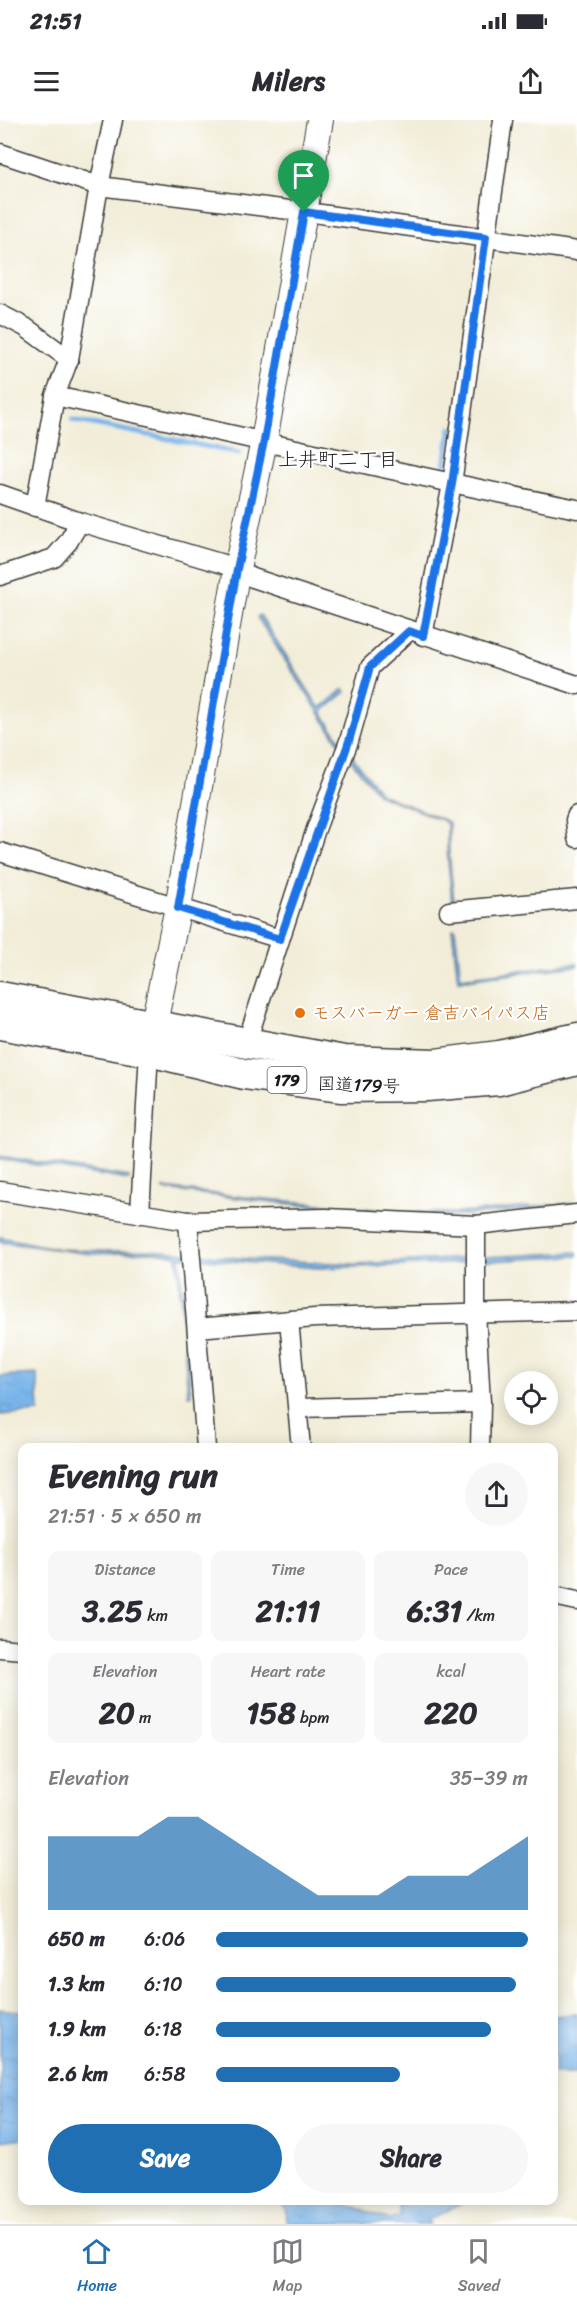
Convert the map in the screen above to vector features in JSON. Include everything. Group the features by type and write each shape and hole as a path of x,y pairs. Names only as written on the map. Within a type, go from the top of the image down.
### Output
{"highway":[{"name":"国道179号","path":"0,998 151,1038 244,1074 340,1088 427,1086 499,1080 577,1060"},
{"name":"国道179号","path":"0,1024 151,1038 249,1044 344,1061 435,1064 499,1056 577,1038"}],"main road":[{"path":"151,1038 178,908 237,569 264,441 320,120"}],"street":[{"path":"35,507 55,396 69,360 99,186 113,120"},
{"path":"249,1044 251,1029 349,741 370,667 416,633 452,484 503,120"},
{"path":"0,153 99,186 304,212 577,251"},
{"path":"0,314 25,327 69,360"},
{"path":"55,396 452,484 577,509"},
{"path":"0,494 80,522 237,569 253,578 577,685"},
{"path":"0,576 54,558 69,542 80,522"},
{"path":"577,815 575,820 577,838"},
{"path":"0,852 280,939"},
{"path":"449,910 577,899"},
{"path":"140,1214 151,1038"},
{"path":"0,1191 188,1221 326,1218 476,1225 577,1214"},
{"path":"188,1221 206,1443"},
{"path":"476,1225 480,1443"},
{"path":"197,1328 289,1320 476,1312 577,1311"},
{"path":"289,1320 301,1443"},
{"path":"299,1408 481,1403"},
{"path":"558,1597 577,1601"},
{"path":"0,1648 18,1650"}],"water":[{"path":"260,615 319,707 343,689 346,692 324,710 323,714 342,743 340,745 257,617"},
{"path":"351,755 381,794 449,822 449,852 454,902 452,903 447,851 447,825 444,821 379,795 348,757"},
{"path":"455,928 461,978 577,963 577,966 458,981 452,929"},
{"path":"0,1156 129,1177 129,1180 0,1159"},
{"path":"164,1188 408,1212 458,1213 577,1203 577,1206 454,1216 346,1210 164,1190"},
{"path":"0,1237 60,1249 153,1250 249,1259 355,1264 577,1252 577,1256 424,1265 318,1268 180,1257 191,1396 188,1395 177,1256 154,1252 91,1254 0,1242"},
{"path":"37,1374 39,1412 0,1415 0,1376"},
{"path":"0,2009 18,2011 18,2139 0,2141"},
{"path":"577,2014 577,2074 558,2074 558,2016"},
{"path":"282,2205 350,2205 388,2219 400,2216 397,2205 459,2205 428,2220 430,2224 286,2224 287,2211"}],"waterway":[{"path":"73,420 239,453"},
{"path":"445,465 451,428"}],"place":[{"name":"モスバーガー 倉吉バイパス店","path":"300,1013"}],"district":[{"name":"上井町二丁目","path":"338,459"}],"route":[{"path":"304,212 486,237 452,484 423,636 409,631 370,667 349,741 316,829 280,939 178,908 237,569 264,441 304,212"}]}
